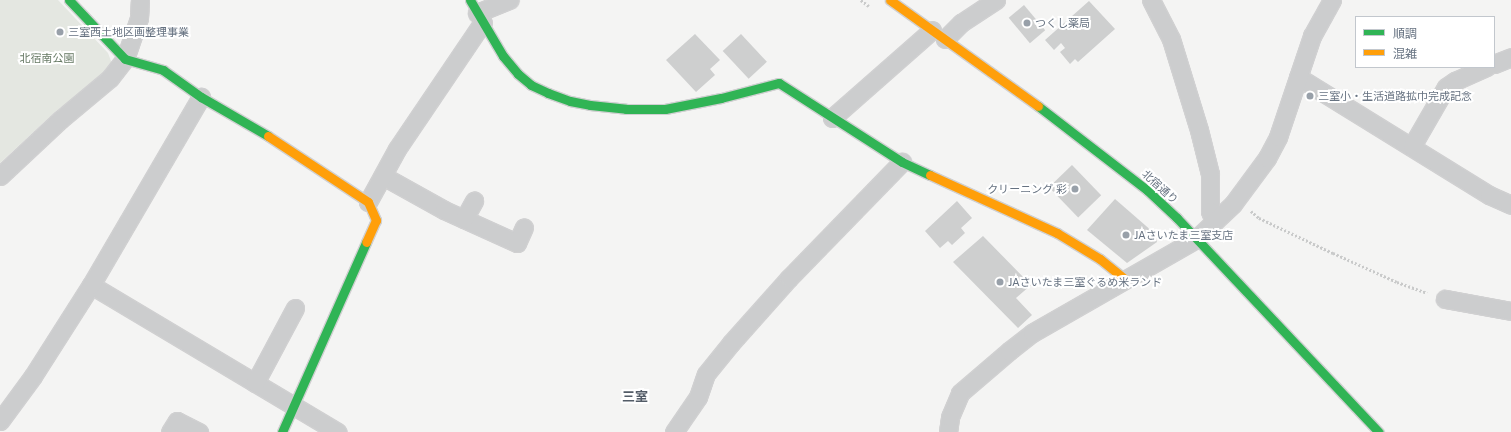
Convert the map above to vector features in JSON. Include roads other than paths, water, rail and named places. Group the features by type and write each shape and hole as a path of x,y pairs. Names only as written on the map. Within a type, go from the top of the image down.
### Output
{"street":[{"path":"69,0 125,59 163,70 201,97 292,151 368,202 376,220 296,405 282,432"},
{"path":"0,176 61,119 110,78 125,59 139,18 140,0"},
{"path":"368,202 477,12 509,0"},
{"name":"北宿通り","path":"890,0 939,34 1112,161 1162,204 1379,432"},
{"path":"832,118 939,34 961,23 996,0"},
{"path":"1151,0 1171,39 1199,130 1210,174 1210,211 1214,222"},
{"path":"948,432 950,416 960,393 988,368 1032,333 1196,239 1237,199 1266,158 1278,137 1312,36 1332,0"},
{"path":"477,12 503,56 518,74 531,85 570,101 626,109 665,109 721,98 778,83 790,89 832,118 902,162 1057,233 1100,259 1126,280"},
{"path":"1495,64 1511,57"},
{"path":"1412,146 1446,87 1455,81 1485,68"},
{"path":"1298,77 1412,146 1489,195 1511,205"},
{"path":"0,421 33,376 91,285 201,97"},
{"path":"674,432 698,397 706,374 731,343 789,278 902,162"},
{"path":"382,176 464,219 517,243 524,227"},
{"path":"464,219 474,201"},
{"path":"91,285 255,383 296,405 338,432"},
{"path":"1445,299 1511,312"},
{"path":"255,383 295,308"},
{"path":"170,432 177,421 199,432"}],"place":[{"name":"つくし薬局","path":"1027,23"},
{"name":"三室西土地区画整理事業","path":"60,32"},
{"name":"三室小・生活道路拡巾完成記念","path":"1310,96"},
{"name":"クリーニング 彩","path":"1075,189"},
{"name":"JAさいたま三室支店","path":"1126,235"},
{"name":"JAさいたま三室ぐるめ米ランド","path":"1000,282"}],"district":[{"name":"三室","path":"635,397"}],"park label":[{"name":"北宿南公園","path":"47,58"}]}
